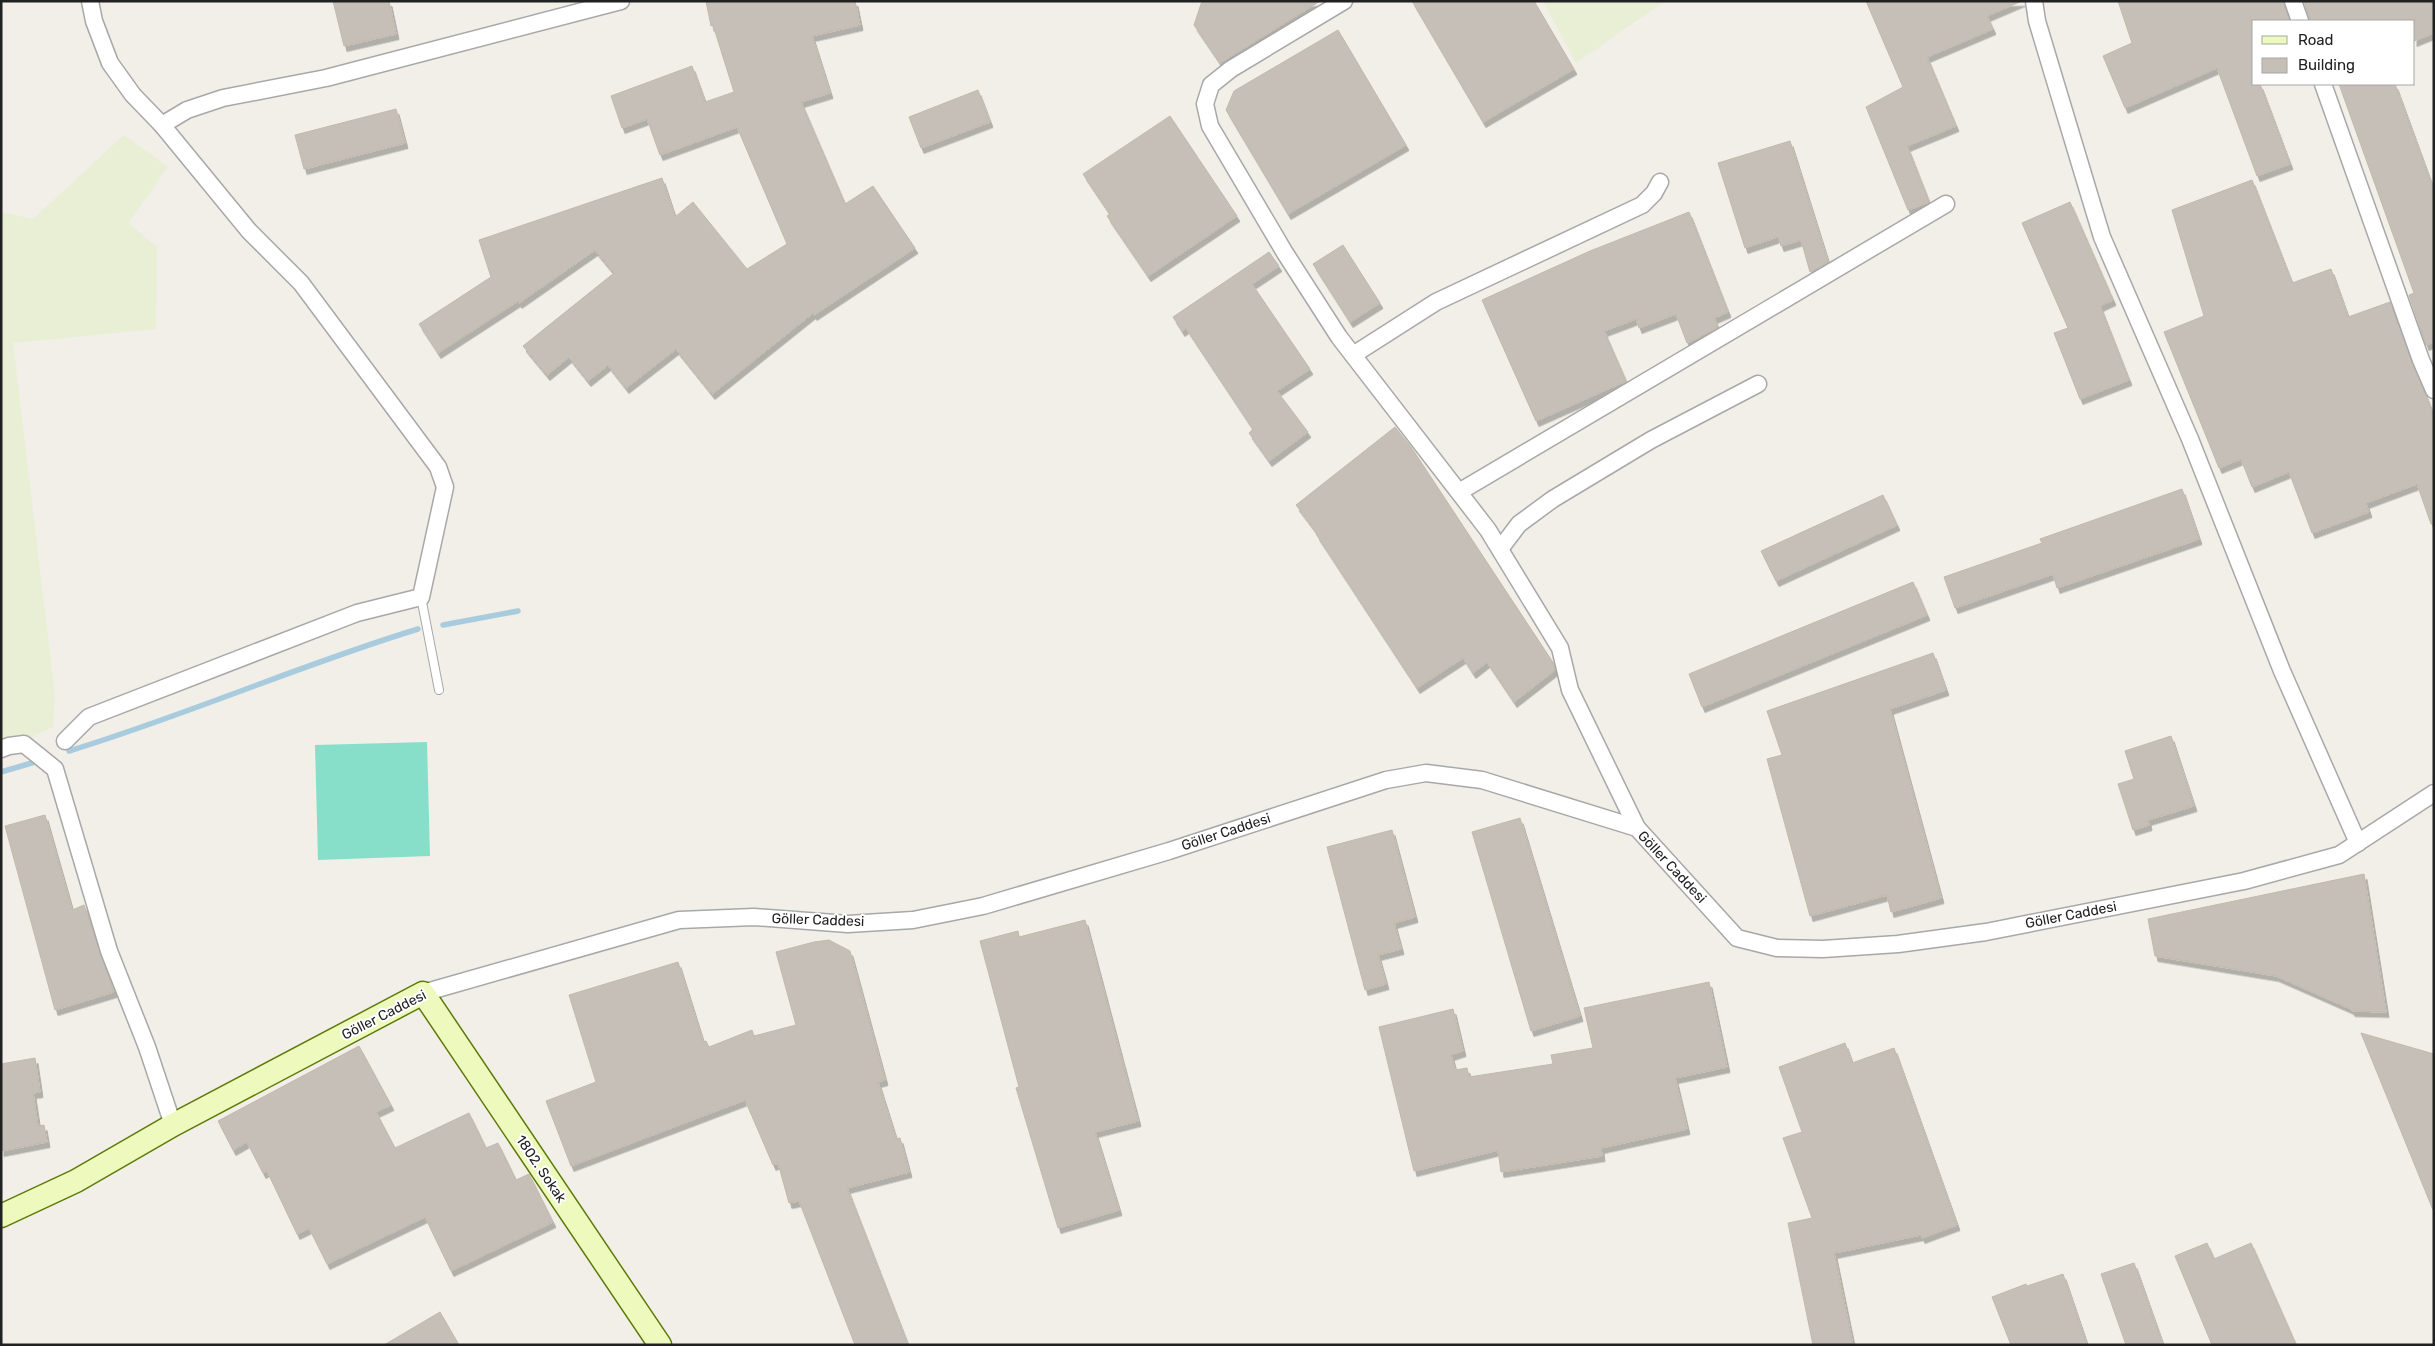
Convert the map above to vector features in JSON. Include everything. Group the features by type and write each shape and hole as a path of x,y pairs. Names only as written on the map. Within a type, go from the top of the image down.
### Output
{"street":[{"path":"66,741 89,717 357,613 421,596 445,488 438,467 301,283 249,231 162,125 133,95 110,63 94,21 90,1"},
{"path":"162,125 187,110 223,98 326,78 621,1"},
{"path":"1344,1 1231,69 1212,85 1205,104 1210,126 1285,253 1339,337 1488,530 1560,648 1570,690 1637,828"},
{"path":"2034,1 2037,22 2102,236 2190,439 2282,671 2358,843"},
{"path":"2292,1 2300,20"},
{"path":"2323,85 2421,360 2434,390"},
{"path":"1353,355 1436,302 1642,205 1654,193 1660,182"},
{"path":"1459,492 1946,204"},
{"path":"1500,550 1519,524 1553,499 1651,440 1758,384"},
{"path":"1,749 24,744 55,769 109,950 147,1047 173,1125"},
{"name":"Göller Caddesi","path":"1,1216 76,1181 173,1125 423,993 679,920 754,917 848,924 913,920 983,906 1168,851 1386,780 1426,773 1482,780 1637,828 1736,938 1786,948 1824,949 1898,944 1986,932 2244,880 2339,855 2434,792"},
{"name":"1802. Sokak","path":"423,993 660,1345"}],"lane":[{"path":"421,596 439,690"}],"green space":[{"path":"1543,1 1665,1 1576,63"},
{"path":"124,135 168,167 128,223 157,247 156,329 13,343 55,696 53,727 1,751 1,212 33,219"},
{"path":"427,742 430,856 318,860 315,745"}],"building":[{"path":"333,1 389,1 396,34 344,46"},
{"path":"706,1 855,1 860,25 812,36 830,93 801,102 845,204 873,186 915,248 814,315 813,313 712,394 676,349 626,388 608,365 588,381 569,357 547,375 523,346 614,273 595,250 519,303 518,301 438,353 419,324 491,277 479,240 662,178 675,217 693,202 747,269 787,244 737,127 660,155 647,119 622,128 611,96 692,66 705,102 734,92 713,25 711,26"},
{"path":"1202,1 1320,1 1220,63 1194,25"},
{"path":"1412,1 1534,1 1574,69 1483,122"},
{"path":"1866,1 2022,1 1987,16 1993,29 1927,57 1956,126 1907,146 1929,202 1908,210 1866,107 1903,87"},
{"path":"2118,1 2283,1 2289,20 2252,20 2252,85 2260,85 2290,164 2257,176 2217,68 2125,108 2103,56 2132,43"},
{"path":"2304,1 2434,1 2434,33 2415,41 2415,20 2310,20"},
{"path":"1338,30 1406,145 1288,214 1226,110 1234,91"},
{"path":"2339,85 2395,85 2434,191 2434,342 2426,345 2409,295 2414,293"},
{"path":"978,90 990,122 921,148 909,117"},
{"path":"396,109 405,143 304,169 295,135"},
{"path":"1170,116 1237,216 1148,276 1107,216 1110,214 1083,174"},
{"path":"1790,141 1828,262 1810,272 1801,240 1781,246 1778,237 1745,248 1718,163"},
{"path":"2252,180 2292,283 2331,269 2348,317 2390,302 2434,417 2434,524 2431,524 2417,484 2366,503 2369,512 2312,533 2289,472 2252,487 2241,459 2219,468 2164,332 2204,316 2172,210"},
{"path":"2070,202 2113,300 2100,306 2129,380 2080,399 2054,333 2068,328 2022,223"},
{"path":"1689,212 1728,312 1714,318 1718,327 1687,343 1676,314 1639,328 1636,319 1604,331 1626,381 1536,421 1482,300 1590,251"},
{"path":"1343,245 1380,303 1350,322 1313,264"},
{"path":"1269,252 1279,266 1252,284 1310,369 1277,391 1308,432 1269,461 1249,433 1253,429 1186,328 1182,331 1173,317"},
{"path":"1395,427 1411,447 1554,664 1555,670 1514,702 1487,662 1473,673 1463,658 1417,688 1317,533 1296,505"},
{"path":"2182,489 2199,539 2057,588 2053,574 1955,608 1944,577 2042,543 2040,539"},
{"path":"1883,495 1897,525 1776,581 1761,551"},
{"path":"1913,582 1927,615 1702,707 1689,674"},
{"path":"1933,653 1946,690 1890,709 1941,898 1891,912 1887,895 1810,916 1767,759 1782,755 1767,711"},
{"path":"2171,736 2194,806 2148,820 2149,825 2133,830 2118,784 2134,779 2125,751"},
{"path":"45,815 72,910 84,905 114,992 55,1010 5,826"},
{"path":"1520,818 1580,1016 1531,1031 1472,832"},
{"path":"1392,830 1415,917 1394,923 1401,949 1378,955 1386,984 1365,990 1327,847"},
{"path":"2364,874 2386,1012 2352,1011 2276,976 2155,956 2148,919"},
{"path":"1085,920 1138,1121 1095,1132 1119,1210 1058,1228 1016,1088 1019,1087 980,941 1018,931 1019,937"},
{"path":"829,940 850,951 885,1080 878,1082 896,1139 900,1138 909,1172 847,1188 908,1345 855,1345 799,1201 789,1203 778,1163 773,1165 745,1100 571,1166 546,1101 596,1082 569,995 678,962 703,1042 706,1041 709,1047 752,1030 754,1036 796,1025 776,952"},
{"path":"1709,982 1727,1067 1675,1078 1687,1129 1601,1148 1602,1156 1501,1172 1498,1150 1414,1171 1379,1027 1453,1009 1463,1051 1451,1055 1455,1070 1467,1068 1469,1077 1553,1064 1551,1055 1593,1048 1584,1008"},
{"path":"2361,1033 2434,1054 2434,1210 2433,1210"},
{"path":"1845,1043 1852,1063 1894,1048 1957,1225 1922,1238 1921,1235 1834,1253 1853,1345 1813,1345 1788,1223 1812,1218 1783,1138 1802,1132 1779,1067"},
{"path":"359,1046 391,1105 376,1112 395,1148 469,1113 486,1148 498,1143 516,1180 529,1174 553,1222 451,1271 425,1217 327,1264 309,1228 297,1234 267,1171 263,1173 247,1142 233,1150 218,1121"},
{"path":"35,1058 40,1092 33,1093 38,1126 44,1125 47,1142 1,1151 1,1064"},
{"path":"2207,1243 2214,1259 2251,1243 2296,1345 2212,1345 2175,1256"},
{"path":"2134,1263 2163,1345 2126,1345 2101,1274"},
{"path":"2063,1274 2087,1345 2011,1345 1992,1297 2026,1284 2027,1286"},
{"path":"440,1312 459,1345 384,1345"}],"waterway":[{"path":"443,625 518,611"},
{"path":"69,751 157,722 330,658 418,629"},
{"path":"1,772 35,762"}]}
